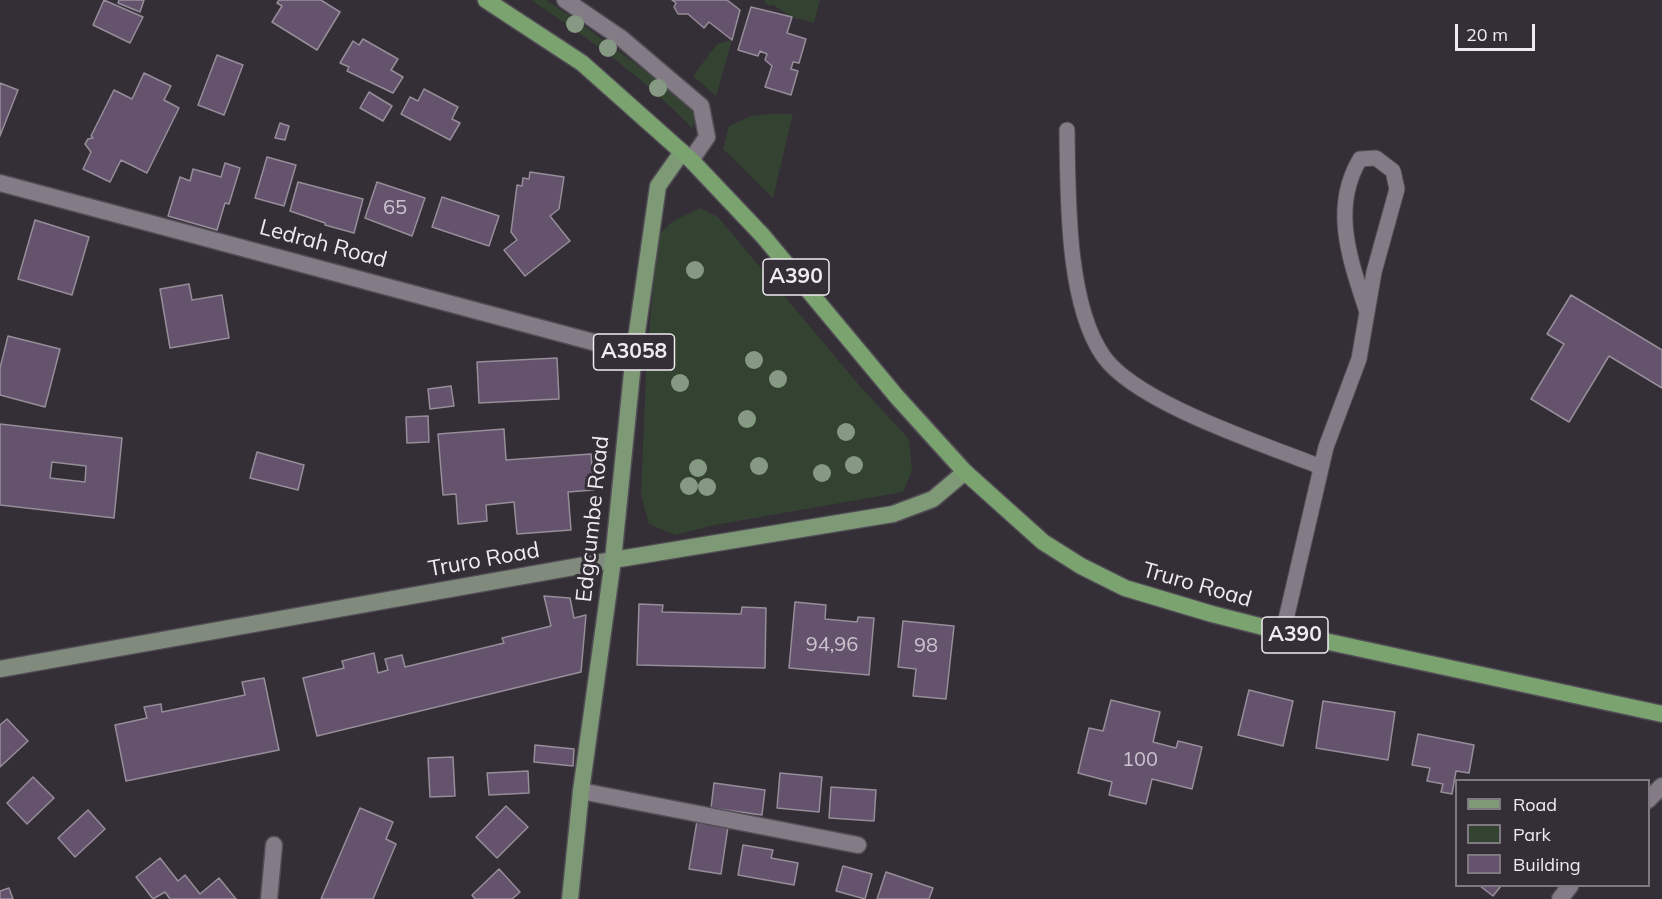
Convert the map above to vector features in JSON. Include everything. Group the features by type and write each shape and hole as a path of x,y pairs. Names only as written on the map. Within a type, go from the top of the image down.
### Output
{"highway":[{"name":"A390","path":"488,0 582,63 687,156"},
{"name":"Truro Road","path":"687,156 763,236 897,397 965,472 1043,542 1099,575 1125,588 1177,605 1283,632 1662,714"}],"main road":[{"name":"Edgcumbe Road","path":"570,899 581,791 613,560 634,353 658,186 687,156"},
{"name":"Truro Road","path":"0,669 613,560 893,514 933,499 965,472"}],"street":[{"path":"565,0 621,38 701,106 707,137 687,156"},
{"name":"Ledrah Road","path":"0,183 634,353"},
{"path":"1650,798 1662,786"},
{"path":"581,791 858,845"},
{"path":"269,899 274,845"}],"lane":[{"path":"1067,130 1072,252 1086,322 1104,357 1127,379 1150,394 1205,421 1322,467"},
{"path":"1283,632 1326,447 1359,359 1374,272 1397,189 1393,171 1376,158 1360,159 1351,175 1346,202 1346,245 1367,312"}],"green space":[{"path":"531,0 546,0 660,82 697,117 692,128 655,92 615,60"},
{"path":"764,0 820,0 814,23 792,17 773,5 768,6"},
{"path":"732,40 716,96 693,76 717,44"},
{"path":"793,114 773,198 723,149 729,126 751,116"},
{"path":"700,208 718,217 859,385 909,439 912,471 903,492 715,525 675,535 649,524 641,495 646,374 657,237 673,221"}],"building":[{"path":"104,0 143,17 130,43 93,25"},
{"path":"119,0 144,0 140,12 118,3"},
{"path":"279,0 321,0 340,12 317,50 272,22 282,6 277,3"},
{"path":"672,0 727,0 740,10 732,40 709,22 704,28 688,14 678,14 674,7 676,3"},
{"path":"751,7 792,17 787,33 806,39 799,63 793,62 791,69 798,71 791,95 765,87 772,66 765,60 767,54 760,51 758,56 738,50"},
{"path":"363,39 398,59 391,70 403,77 393,93 347,71 349,67 340,63 353,41 359,45"},
{"path":"217,55 243,65 224,115 198,105"},
{"path":"144,73 171,86 164,100 179,108 147,173 121,160 110,182 83,169 91,152 85,144 88,139 93,138 91,136 114,90 132,99"},
{"path":"0,83 18,90 0,136"},
{"path":"424,89 458,107 452,119 460,123 450,140 401,114 410,97 418,101"},
{"path":"369,92 392,106 383,121 360,108"},
{"path":"280,123 289,126 285,140 275,138"},
{"path":"267,157 296,165 284,206 255,198"},
{"path":"225,163 240,168 229,204 225,203 217,230 168,216 180,177 190,181 193,169 221,177"},
{"path":"530,172 564,177 559,209 550,216 570,241 525,276 504,250 517,240 511,232 517,185 522,186 523,178 529,179"},
{"path":"298,182 363,199 354,233 325,225 325,223 290,211"},
{"path":"377,182 425,198 412,236 365,218"},
{"path":"442,197 499,216 489,246 432,227"},
{"path":"35,220 89,237 72,295 18,279"},
{"path":"189,284 192,300 222,295 229,338 170,348 160,289"},
{"path":"1571,295 1662,350 1662,388 1609,356 1569,422 1531,399 1564,344 1547,334"},
{"path":"8,336 60,349 45,407 0,395 0,368"},
{"path":"557,358 559,399 479,403 477,362"},
{"path":"451,386 454,406 430,409 428,389"},
{"path":"428,416 429,442 407,443 406,417"},
{"path":"0,424 122,438 114,518 0,505","holes":["52,462 86,466 85,482 50,478"]},
{"path":"504,429 506,460 591,454 594,490 568,492 571,530 517,534 514,502 486,505 487,521 458,524 456,494 443,495 438,434"},
{"path":"257,452 304,465 298,490 250,478"},
{"path":"544,596 570,598 574,618 586,615 581,672 317,736 303,678 344,668 342,661 374,653 378,673 388,670 385,659 402,655 405,667 504,643 502,638 551,626"},
{"path":"795,602 826,605 825,619 857,622 858,617 874,618 869,675 789,668"},
{"path":"639,604 663,605 662,612 741,614 742,607 766,608 765,668 637,665"},
{"path":"903,621 954,626 946,699 913,696 916,669 898,667"},
{"path":"264,678 279,750 126,781 115,725 147,718 144,707 161,704 162,712 245,695 242,682"},
{"path":"1249,690 1293,701 1283,746 1238,735"},
{"path":"1111,700 1160,712 1153,742 1176,748 1178,741 1202,747 1192,789 1152,779 1146,804 1109,795 1112,782 1078,773 1089,728 1103,731"},
{"path":"1323,701 1395,712 1388,760 1316,748"},
{"path":"7,719 28,741 0,767 0,725"},
{"path":"1418,734 1474,745 1469,773 1456,771 1452,794 1441,792 1443,784 1427,781 1430,768 1412,765"},
{"path":"535,745 574,749 573,766 534,762"},
{"path":"453,757 455,796 430,797 428,758"},
{"path":"528,771 529,793 489,795 487,773"},
{"path":"780,773 822,777 819,812 777,808"},
{"path":"33,777 54,798 27,824 7,803"},
{"path":"714,783 765,790 762,815 711,808"},
{"path":"831,787 876,790 874,821 829,818"},
{"path":"506,806 528,827 497,858 476,837"},
{"path":"360,808 393,822 386,839 396,844 373,899 321,899"},
{"path":"88,810 105,829 75,857 58,838"},
{"path":"698,815 729,820 721,874 689,869"},
{"path":"743,845 773,850 771,858 798,863 794,885 738,875"},
{"path":"160,858 178,881 185,875 200,894 219,878 236,899 170,899 165,892 153,899 136,877"},
{"path":"843,866 872,874 865,899 836,891"},
{"path":"499,869 520,892 512,899 475,899 472,895"},
{"path":"886,872 933,888 929,899 877,899"},
{"path":"1481,887 1500,887 1493,896"},
{"path":"9,888 13,899 0,899 0,891"}]}
